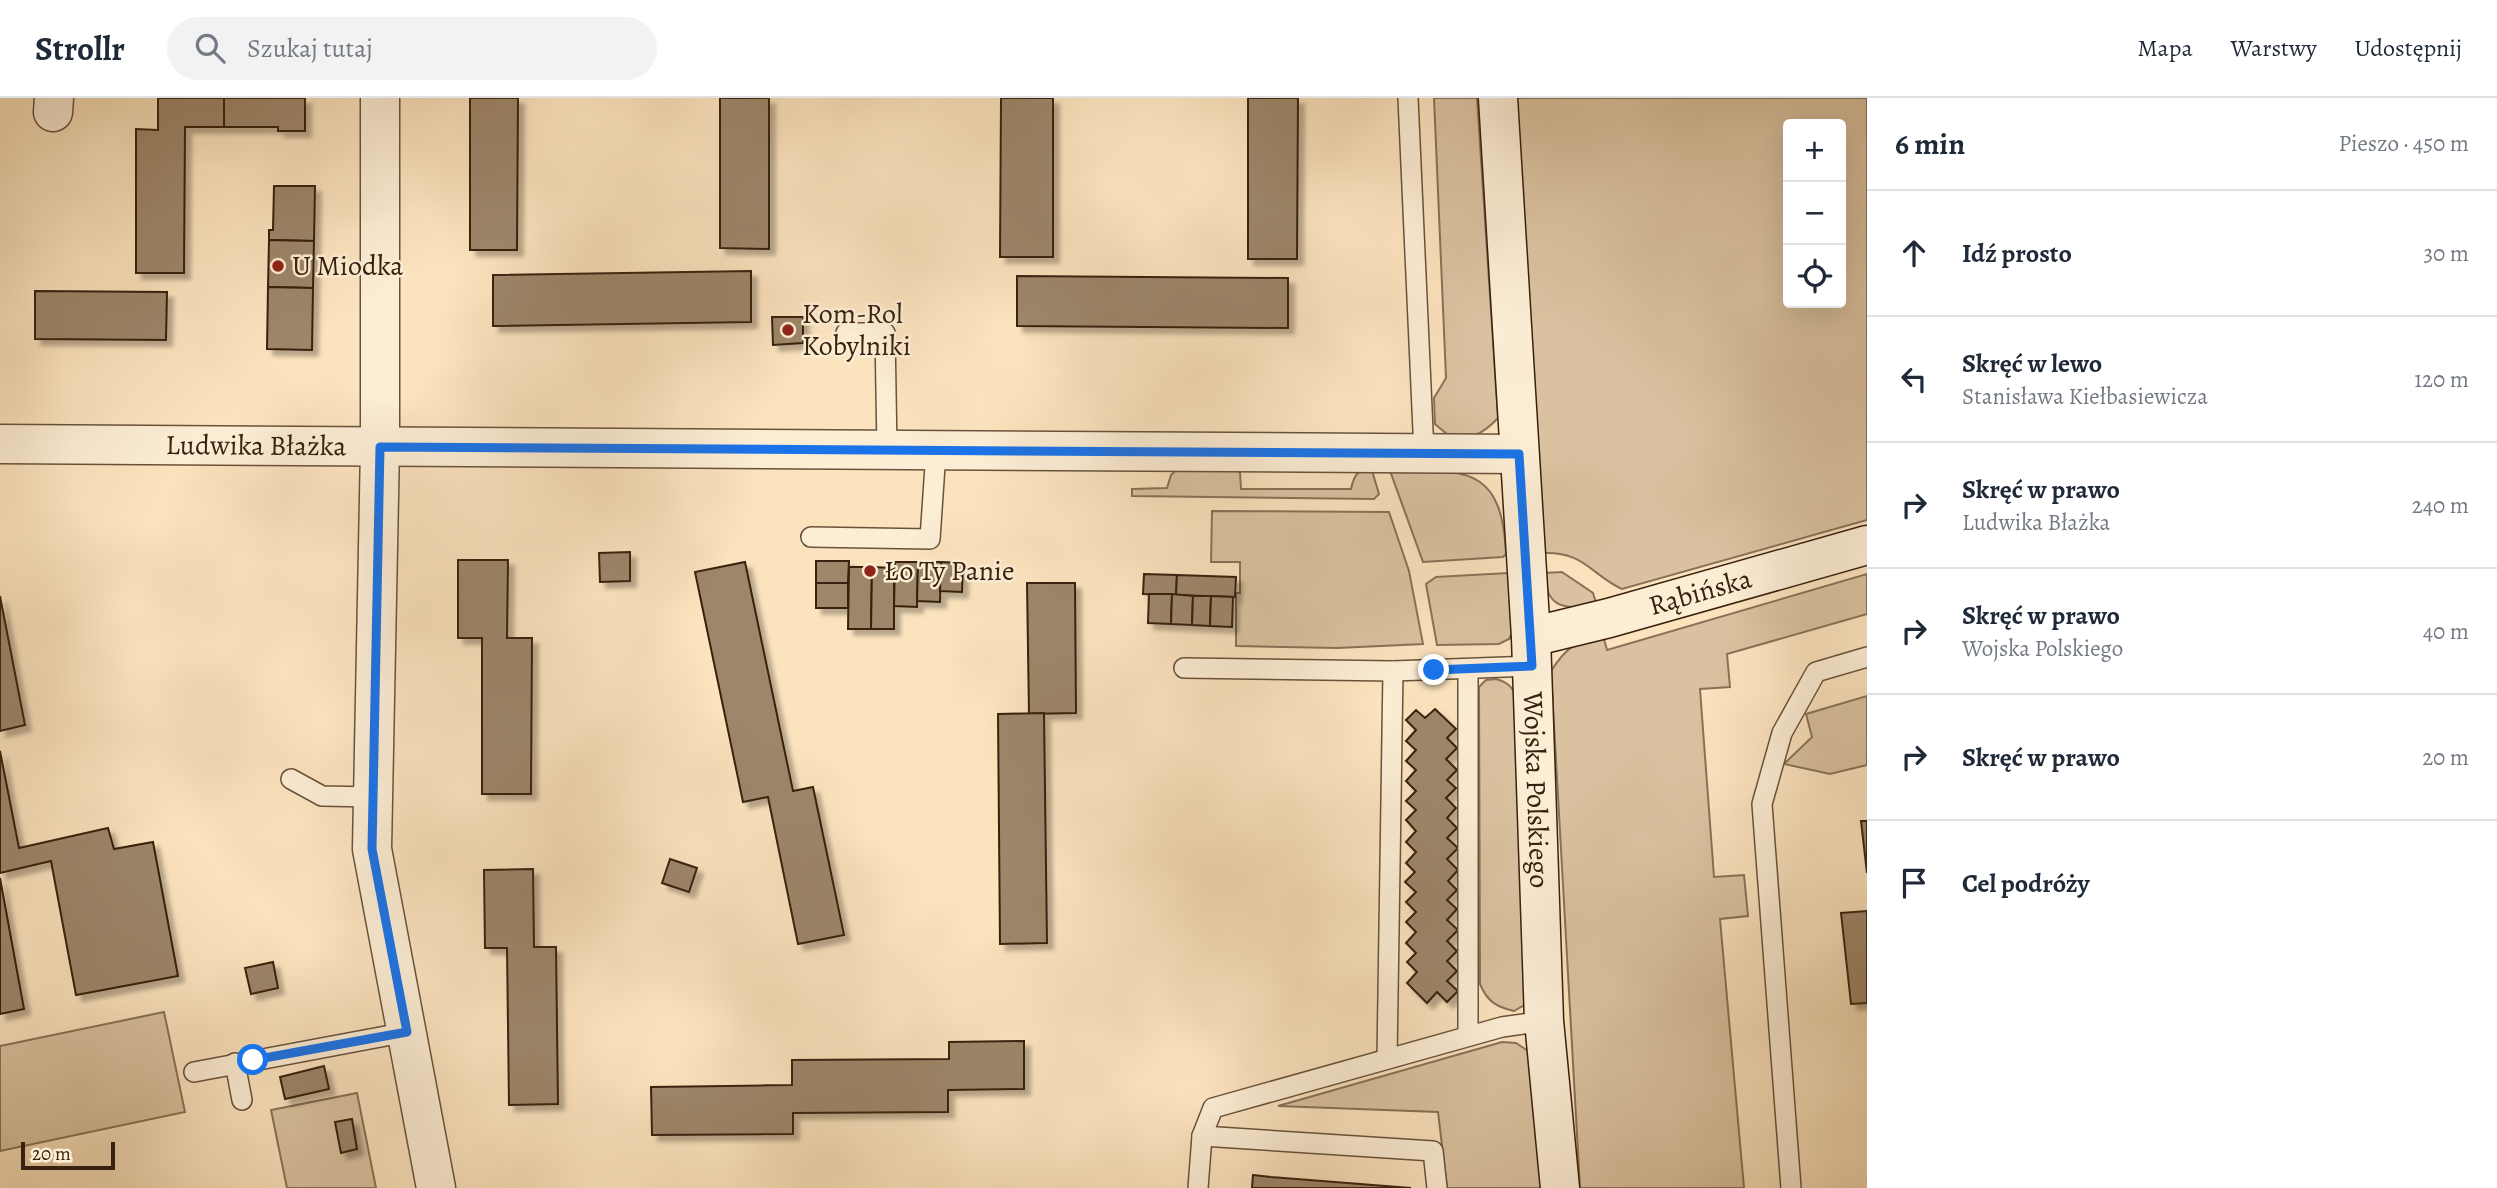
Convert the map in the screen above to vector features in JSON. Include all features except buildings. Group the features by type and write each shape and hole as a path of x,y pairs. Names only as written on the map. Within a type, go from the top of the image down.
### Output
{"street":[{"path":"380,98 380,447 372,849 436,1188"},
{"name":"Wojska Polskiego","path":"1498,98 1532,651 1544,1021 1560,1188"},
{"name":"Ludwika Błażka","path":"0,444 1519,454"},
{"name":"Rąbińska","path":"1532,651 1622,614 1867,545"}],"lane":[{"path":"1408,98 1424,453"},
{"path":"846,334 885,334 887,450"},
{"path":"811,537 930,539 936,451"},
{"path":"1184,668 1393,671 1468,669 1532,651"},
{"path":"1791,1188 1762,804 1782,733 1816,672 1867,657"},
{"path":"1468,669 1468,1037"},
{"path":"1387,1059 1393,671"},
{"path":"291,779 322,796 373,797"},
{"path":"1198,1188 1202,1136 1213,1108 1502,1027 1544,1021"},
{"path":"194,1072 407,1032"},
{"path":"235,1063 242,1100"},
{"path":"1202,1136 1433,1151 1437,1188"}],"shaded area":[{"path":"1434,98 1477,98 1498,418 1483,431 1464,438 1450,436 1435,424 1434,398 1446,378"},
{"path":"1515,98 1867,98 1867,520 1622,589 1577,560 1556,553 1542,553"},
{"path":"1179,467 1235,467 1240,473 1241,489 1351,489 1357,474 1371,467 1379,494 1374,499 1132,496 1132,489 1167,488 1171,475"},
{"path":"1389,468 1438,470 1474,478 1487,488 1496,503 1503,524 1506,554 1503,557 1423,562"},
{"path":"1212,511 1389,512 1409,571 1423,644 1337,648 1236,646 1236,593 1240,593 1240,562 1211,562"},
{"path":"1562,572 1593,593 1597,606 1567,606 1554,601 1549,594 1544,573"},
{"path":"1508,573 1512,633 1509,639 1499,644 1437,645 1426,584 1436,577"},
{"path":"1867,574 1867,614 1727,654 1730,687 1700,689 1714,877 1744,875 1748,916 1720,919 1744,1188 1580,1188 1551,671 1567,651 1578,643 1593,638 1603,635 1607,650"},
{"path":"1496,679 1509,685 1516,697 1528,1003 1514,1011 1493,1002 1480,984 1479,687 1486,680"},
{"path":"1867,696 1867,765 1830,774 1784,764 1812,737 1806,714"},
{"path":"164,1012 185,1112 0,1151 0,1046"},
{"path":"1502,1042 1516,1043 1531,1053 1543,1188 1447,1188 1438,1112 1278,1106"},
{"path":"357,1093 376,1188 287,1188 271,1110"}],"place":[{"name":"U Miodka","path":"278,266"},
{"name":"Kom-Rol Kobylniki","path":"788,330"},
{"name":"Ło Ty Panie","path":"870,571"}],"route":[{"path":"253,1060 407,1032 372,849 380,447 1519,454 1532,666 1434,670"}]}
